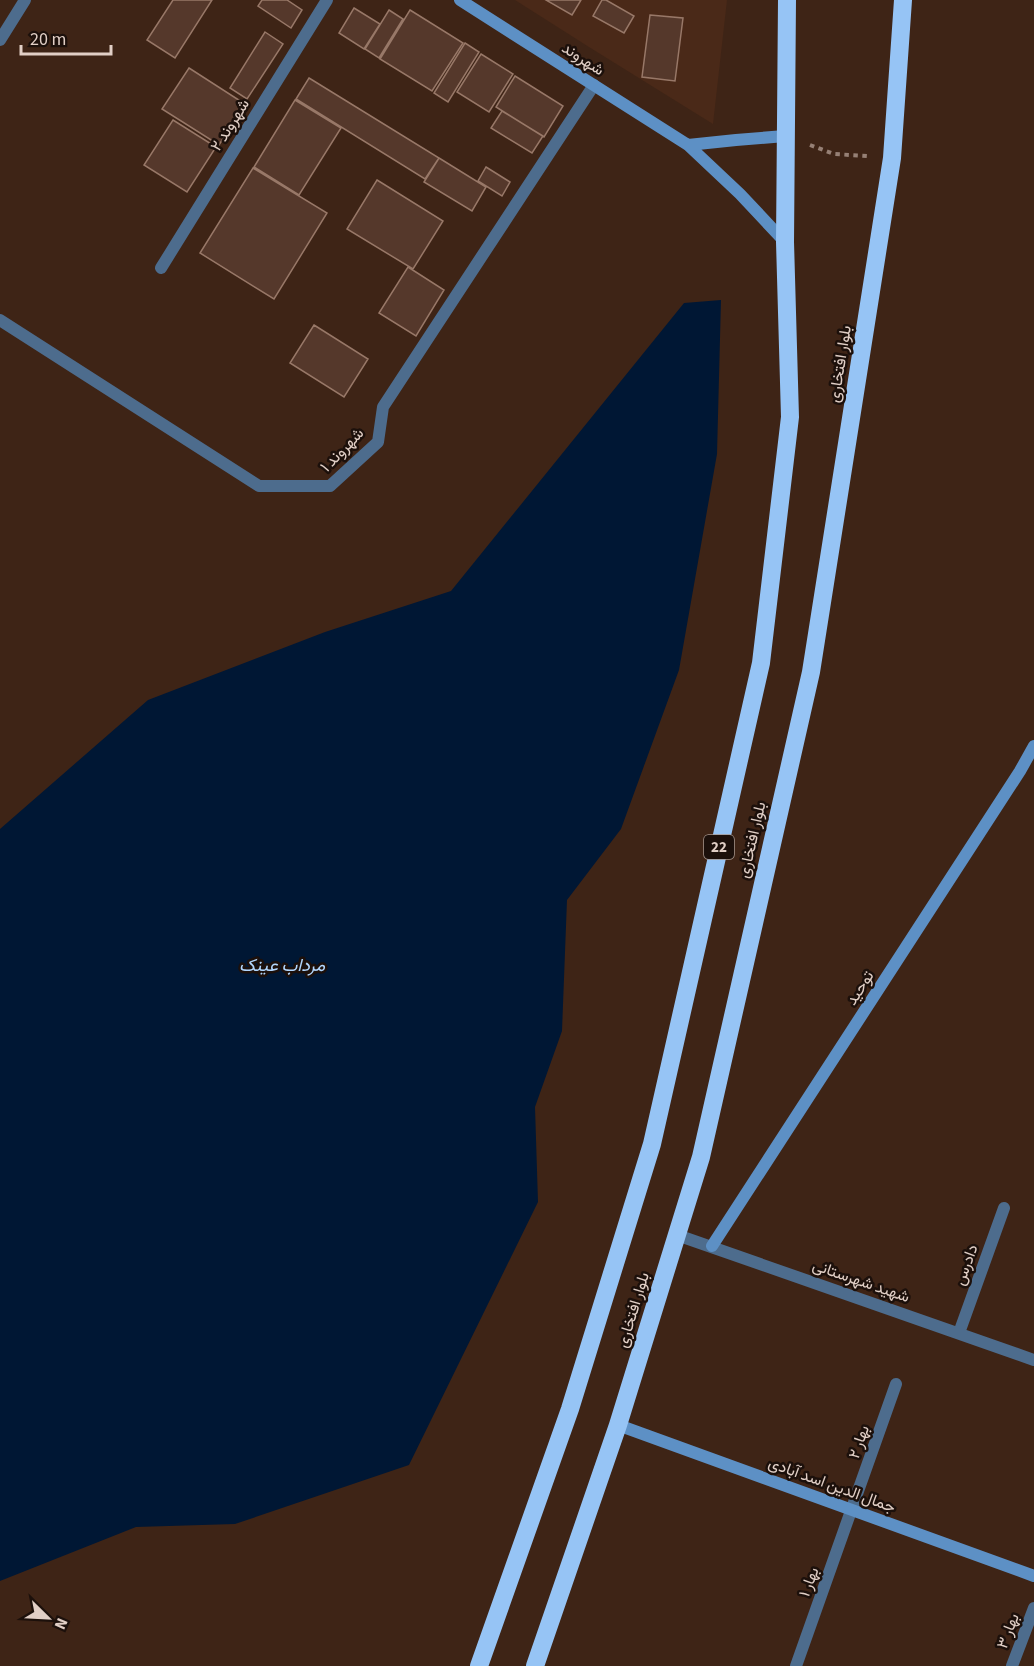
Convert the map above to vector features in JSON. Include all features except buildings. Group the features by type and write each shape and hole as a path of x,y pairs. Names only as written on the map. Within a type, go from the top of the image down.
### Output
{"highway":[{"name":"بلوار افتخاری","path":"479,1666 570,1409 652,1144 761,663 790,417 785,242 787,0"},
{"name":"بلوار افتخاری","path":"535,1666 618,1425 701,1157 811,672 892,158 903,0"}],"street":[{"path":"0,40 25,0"},
{"name":"شهروند ۲","path":"161,268 327,0"},
{"name":"شهروند","path":"460,0 688,145 740,194 785,242"},
{"name":"شهروند ۱","path":"0,320 259,486 330,486 378,442 383,407 594,85"},
{"path":"688,145 785,136"},
{"name":"توحید","path":"712,1246 1034,746"},
{"name":"دادرس","path":"959,1333 1004,1208"},
{"name":"شهید شهرستانی","path":"677,1235 1034,1360"},
{"name":"بهار ۲","path":"852,1510 897,1384"},
{"name":"جمال الدین اسد آبادی","path":"618,1425 1034,1576"},
{"name":"بهار ۱","path":"796,1666 852,1510"},
{"name":"بهار ۳","path":"1012,1666 1034,1608"}],"path":[{"path":"785,136 834,154 892,158"}],"shaded area":[{"path":"515,0 727,0 713,124 589,47"}],"water":[{"name":"مرداب عینک","path":"721,300 717,454 679,670 621,829 567,900 562,1031 535,1107 538,1202 409,1465 235,1524 136,1527 0,1581 0,829 148,700 325,632 451,591 684,303"}]}
